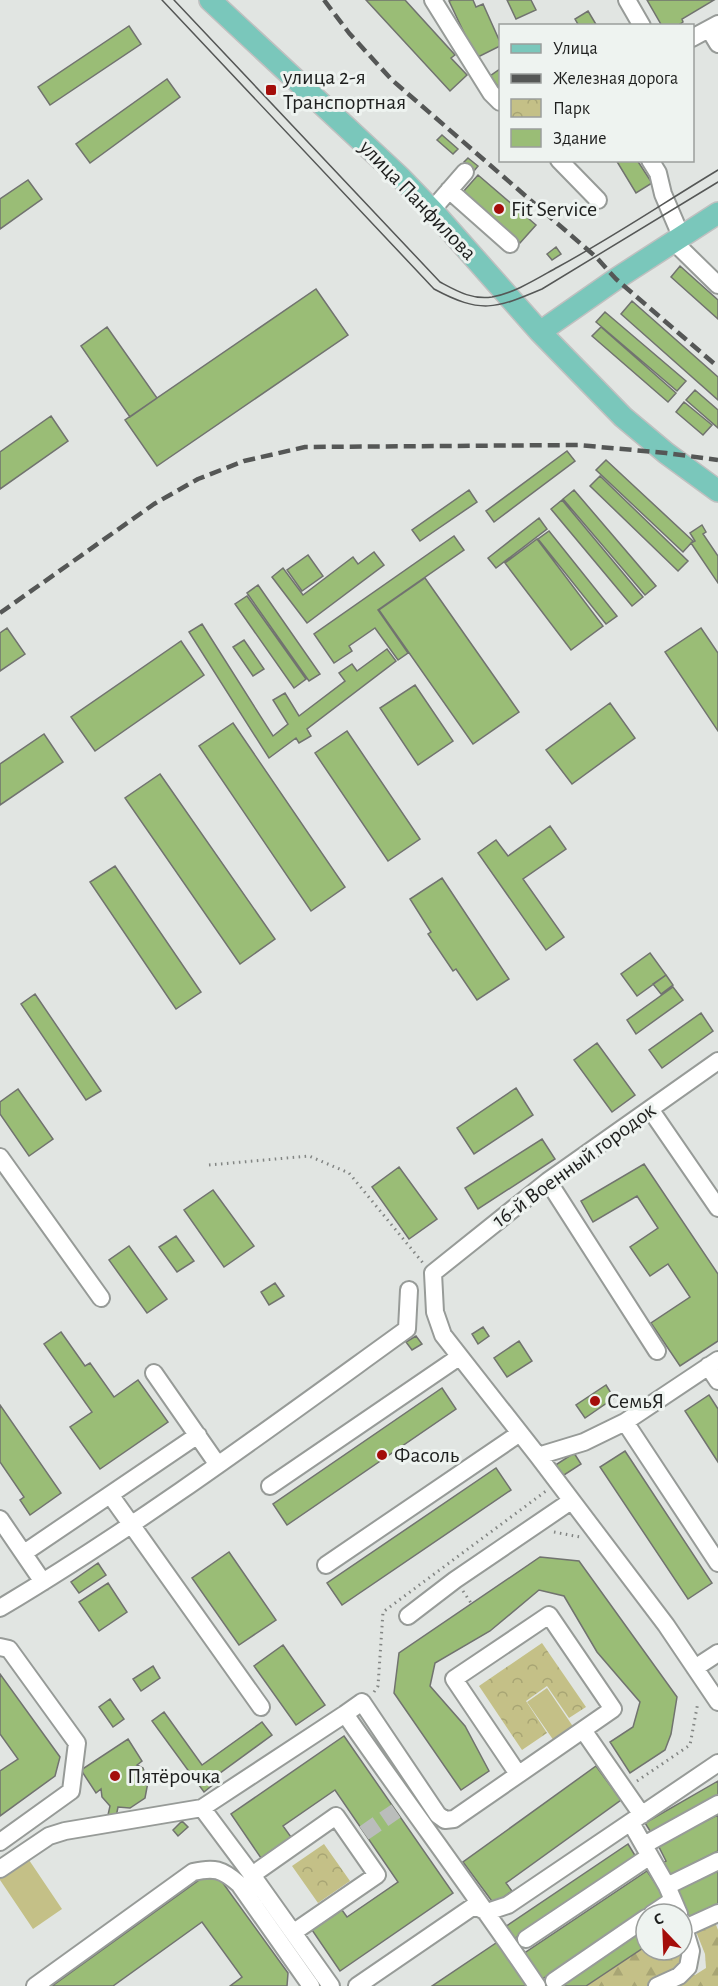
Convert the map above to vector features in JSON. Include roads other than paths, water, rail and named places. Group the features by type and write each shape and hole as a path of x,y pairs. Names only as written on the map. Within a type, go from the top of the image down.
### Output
{"main road":[{"name":"улица Панфилова","path":"210,0 432,210 540,332 623,417 666,453 718,491"},
{"path":"540,332 616,279 718,213"}],"street":[{"path":"433,0 491,93 499,100"},
{"path":"627,0 641,24"},
{"path":"694,37 714,26 718,44"},
{"path":"561,162 598,200"},
{"path":"651,162 658,173 677,239 718,285"},
{"path":"432,210 465,172"},
{"path":"449,190 510,244"},
{"name":"16-й Военный городок","path":"459,1357 443,1335 435,1312 433,1273 548,1181 718,1061"},
{"path":"650,1109 718,1208"},
{"path":"0,1157 101,1298"},
{"path":"548,1181 657,1351"},
{"path":"0,1608 44,1582 218,1465 407,1329 409,1290"},
{"path":"270,1486 459,1357 538,1456 666,1625 718,1702"},
{"path":"538,1456 584,1442 625,1422 713,1363 718,1381"},
{"path":"154,1373 218,1465"},
{"path":"625,1422 718,1563"},
{"path":"326,1565 520,1433"},
{"path":"24,1554 198,1435"},
{"path":"111,1496 261,1707"},
{"path":"408,1616 455,1580 571,1501"},
{"path":"0,1519 44,1582"},
{"path":"0,1869 35,1845 57,1834 202,1808 362,1702 438,1815 445,1820 454,1819 614,1709 549,1615 454,1680 518,1774"},
{"path":"0,1647 9,1649 77,1743 71,1791 0,1842"},
{"path":"695,1668 718,1653"},
{"path":"345,1714 402,1807 487,1912 537,1986"},
{"path":"583,1730 624,1790 647,1850 673,1902"},
{"path":"357,1986 471,1908 479,1908 487,1912 508,1905 718,1762"},
{"path":"526,1939 647,1850 718,1804"},
{"path":"202,1808 331,1986"},
{"path":"252,1875 336,1816 359,1837 377,1875 294,1932"},
{"path":"684,1902 718,1861"},
{"path":"35,1986 193,1872 208,1868 226,1873 238,1884 311,1986"},
{"path":"694,1911 718,1913"},
{"path":"554,1981 634,1926"},
{"path":"657,1986 678,1976 688,1967 689,1962"}],"tunnel":[{"path":"364,1833 396,1811"}],"tram line":[{"path":"162,0 434,289 464,302 488,306 512,301 542,289 718,182"},
{"path":"174,0 440,282 465,294 492,297 526,285 599,244 718,170"}],"railway":[{"path":"324,0 349,33 392,80 596,257 616,279 718,367"},
{"path":"0,613 154,504 198,479 244,461 305,447 578,445 718,460"}],"place":[{"name":"улица 2-я Транспортная","path":"271,90"},
{"name":"Fit Service","path":"499,209"},
{"name":"СемьЯ","path":"595,1401"},
{"name":"Фасоль","path":"382,1455"},
{"name":"Пятёрочка","path":"115,1776"}]}
